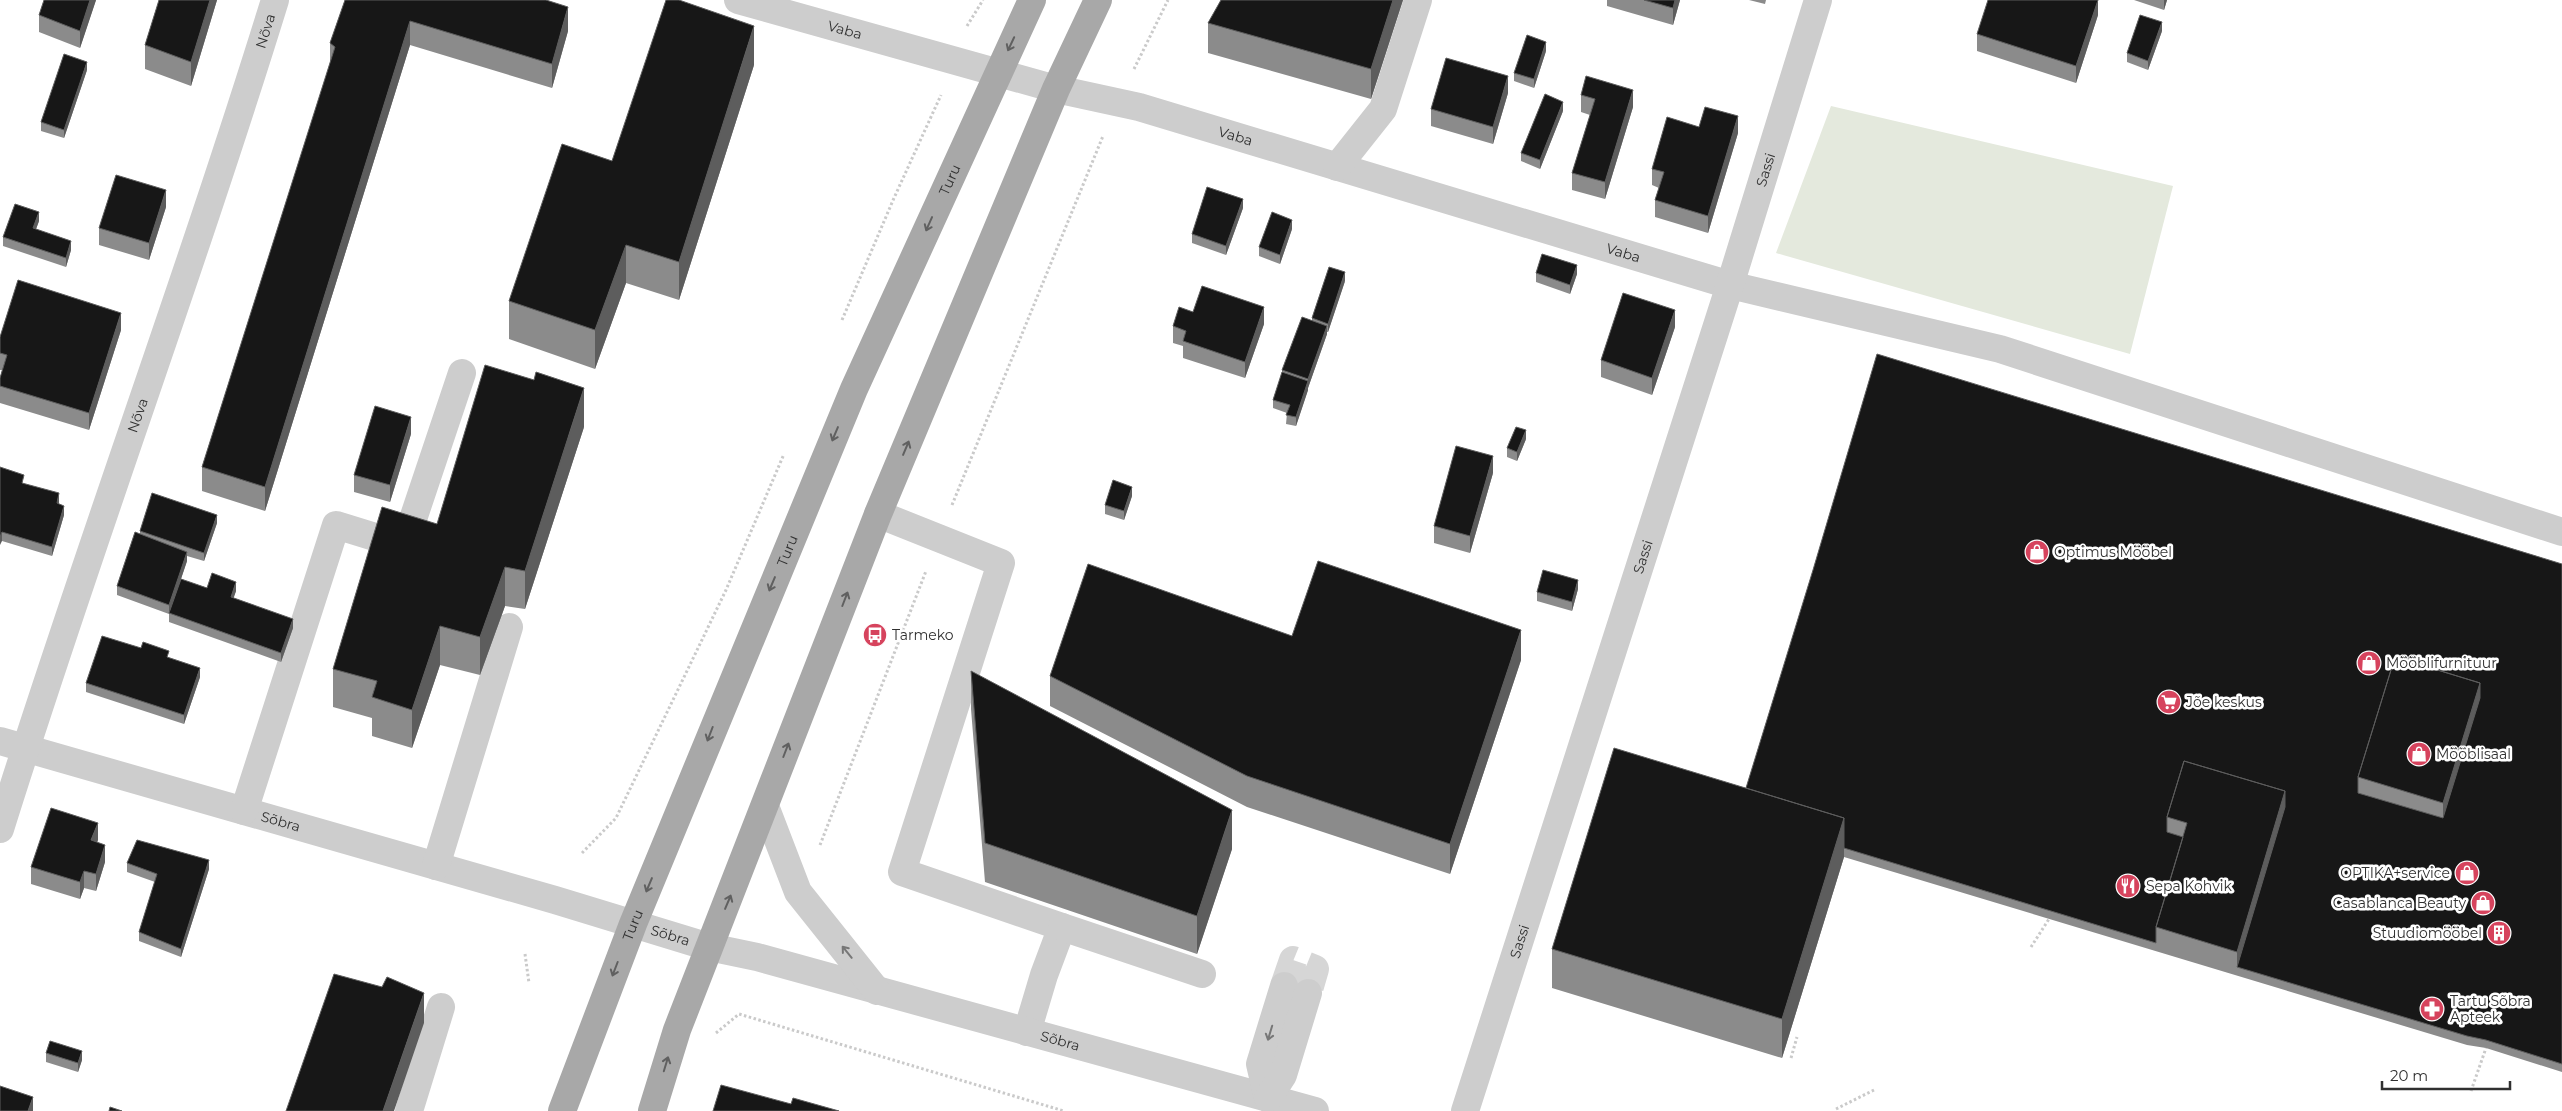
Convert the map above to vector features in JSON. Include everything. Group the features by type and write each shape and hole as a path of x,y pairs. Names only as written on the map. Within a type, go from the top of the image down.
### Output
{"main road":[{"name":"Turu","path":"562,1111 632,924 854,389 1032,0"},
{"path":"652,1111 677,1030 878,514 1056,90 1098,0"}],"street":[{"name":"Nõva","path":"0,829 12,745 233,134 275,0"},
{"name":"Vaba","path":"738,0 1056,90 1117,102 1730,286 2000,349 2562,532"},
{"path":"1337,167 1383,110 1418,0"},
{"name":"Sassi","path":"1465,1111 1730,286 1818,0"},
{"path":"244,811 336,525 404,546 462,373"},
{"path":"878,514 940,536 1001,563 902,872 1202,974"},
{"path":"436,866 509,627"},
{"name":"Sõbra","path":"12,745 436,866 709,947 757,956 1315,1111"},
{"path":"765,806 798,892 877,990"},
{"path":"1027,1032 1044,975 1062,927"},
{"path":"1268,1098 1260,1064 1296,990"},
{"path":"409,1111 441,1007"}],"path":[{"path":"840,325 894,198 942,93 964,31 984,0"},
{"path":"820,846 940,536 1117,102 1168,0"},
{"path":"582,853 616,818 726,590 785,453"},
{"path":"2031,947 2049,919"},
{"path":"524,954 529,983"},
{"path":"739,1014 1064,1111"},
{"path":"1790,1058 1797,1037"},
{"path":"2470,1091 2486,1048"},
{"path":"1836,1109 1874,1090"}],"shaded area":[{"path":"1831,106 2173,186 2130,354 1776,253"}],"building":[{"path":"44,0 90,0 80,31 39,15"},
{"path":"159,0 210,0 191,62 145,45"},
{"path":"345,0 546,0 568,7 552,64 410,21 265,487 202,467 335,47 330,43"},
{"path":"666,0 679,0 754,26 679,262 626,245 595,330 509,301 562,144 612,161"},
{"path":"1221,0 1393,0 1371,69 1208,23"},
{"path":"1644,0 1675,0 1673,8"},
{"path":"1988,0 2098,0 2076,66 1977,34"},
{"path":"2140,15 2162,22 2148,61 2127,53"},
{"path":"1527,35 1546,42 1534,79 1514,73"},
{"path":"64,54 87,62 64,130 41,122"},
{"path":"1446,58 1508,76 1493,127 1431,109"},
{"path":"1586,76 1633,90 1605,182 1572,173 1595,99 1581,95"},
{"path":"1545,94 1563,102 1540,160 1521,153"},
{"path":"1705,107 1738,116 1708,216 1655,200 1664,172 1652,169 1667,117 1699,127"},
{"path":"116,175 166,190 149,243 99,228"},
{"path":"1207,187 1243,199 1226,246 1192,234"},
{"path":"15,204 39,212 33,228 71,241 66,258 3,237"},
{"path":"1272,212 1292,220 1280,255 1259,247"},
{"path":"1542,254 1577,265 1570,285 1536,273"},
{"path":"1329,267 1345,272 1328,324 1312,318"},
{"path":"18,280 121,313 89,413 0,386 0,378 7,355 0,353 0,337"},
{"path":"1202,286 1264,307 1245,362 1183,341 1186,331 1173,326 1179,307 1193,312"},
{"path":"1623,293 1675,310 1652,378 1601,360"},
{"path":"1302,317 1327,326 1308,379 1282,370"},
{"name":"Jõe keskus","path":"1877,354 2562,564 2562,1064 2237,967 2285,807 2285,791 2184,761 2167,817 2167,832 2183,837 2156,927 2156,943 1844,848 1844,818 1746,788","holes":["2395,657 2480,683 2480,698 2443,818 2358,793 2358,777"]},
{"path":"485,365 534,380 536,372 584,388 525,571 505,567 480,637 440,626 412,710 372,697 377,681 333,669 382,507 437,524"},
{"path":"1282,372 1308,381 1296,417 1286,415 1290,405 1273,400"},
{"path":"375,406 411,417 390,485 354,475"},
{"path":"1516,427 1526,430 1517,452 1507,448"},
{"path":"1456,446 1493,456 1470,536 1434,526"},
{"path":"0,467 24,475 22,483 59,493 57,503 64,506 52,547 2,532 0,537"},
{"path":"1113,480 1132,487 1124,511 1105,505"},
{"path":"152,493 217,515 204,553 140,531"},
{"path":"135,532 187,552 169,605 117,586"},
{"path":"1318,561 1521,630 1450,844 1247,776 1050,676 1088,564 1292,636"},
{"path":"1543,570 1578,580 1572,602 1537,592"},
{"path":"212,573 236,582 231,597 293,619 281,653 169,613 181,579 207,588"},
{"path":"102,636 141,648 143,642 169,651 167,657 200,668 184,715 86,683"},
{"name":"Mööblisaal","path":"2395,657 2480,683 2443,803 2358,777"},
{"path":"971,671 1232,810 1197,916 985,843"},
{"path":"1614,748 1844,818 1782,1019 1552,949"},
{"path":"2184,761 2285,791 2237,952 2156,927 2187,823 2167,817"},
{"path":"51,808 98,823 91,840 105,845 96,874 84,871 80,882 31,867"},
{"path":"137,840 209,860 181,949 139,932 157,874 127,863"},
{"path":"334,974 382,987 387,977 424,993 383,1111 286,1111"},
{"path":"50,1041 82,1051 78,1063 46,1053"},
{"path":"721,1085 791,1104 793,1098 839,1111 713,1111"},
{"path":"0,1086 33,1097 28,1111 0,1111"},
{"path":"110,1107 122,1111 109,1111"}],"tunnel":[{"path":"1284,986 1293,960 1315,969 1308,993"}],"place":[{"name":"Optimus Mööbel","path":"2037,552"},
{"name":"Tarmeko","path":"875,635"},
{"name":"Mööblifurnituur","path":"2369,663"},
{"name":"Jõe keskus","path":"2169,702"},
{"name":"Mööblisaal","path":"2419,754"},
{"name":"OPTIKA+service","path":"2467,873"},
{"name":"Sepa Kohvik","path":"2128,886"},
{"name":"Casablanca Beauty","path":"2483,903"},
{"name":"Stuudiomööbel","path":"2499,933"},
{"name":"Tartu Sõbra Apteek","path":"2432,1009"}]}
